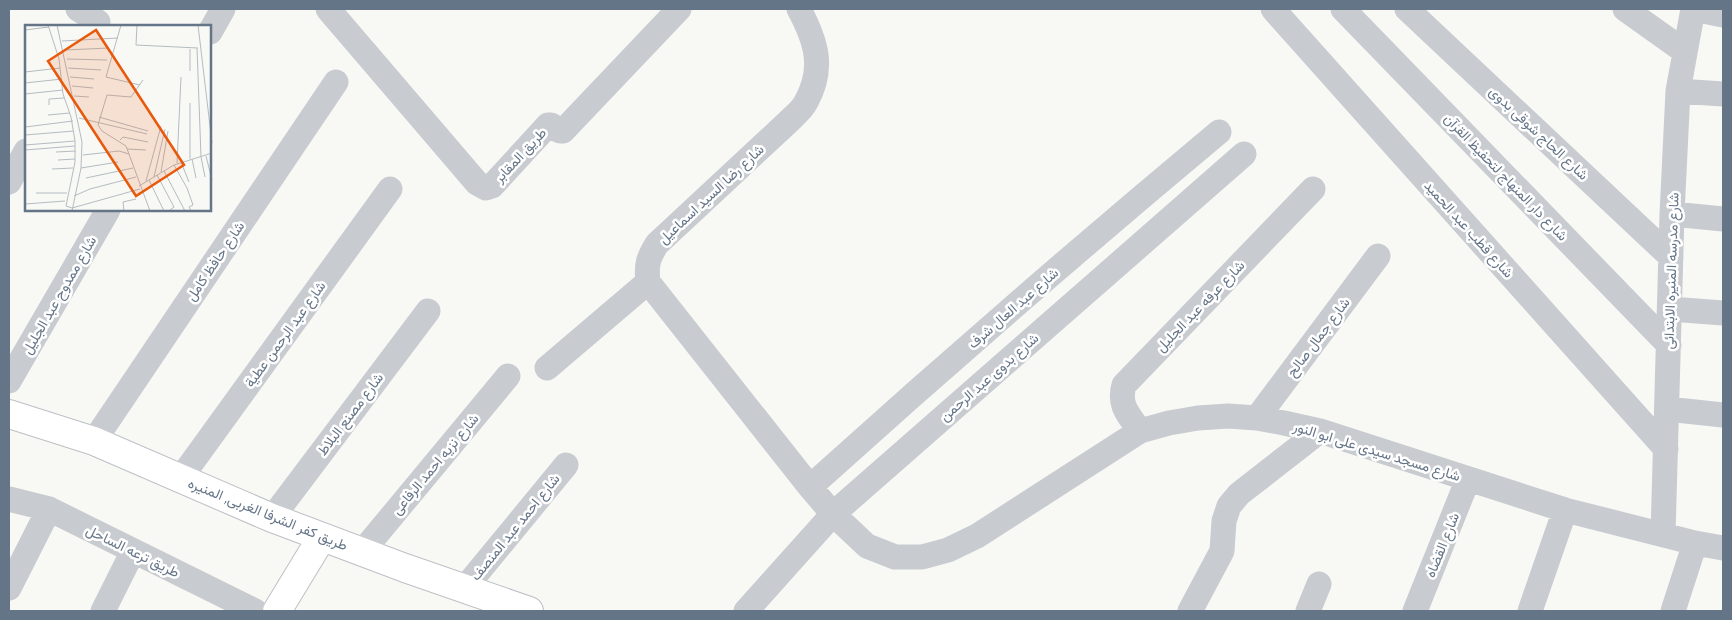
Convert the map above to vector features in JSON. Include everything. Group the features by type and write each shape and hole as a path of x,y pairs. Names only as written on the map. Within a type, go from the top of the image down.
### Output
{"street":[{"path":"211,30 223,9"},
{"name":"طريق المقابر","path":"328,9 476,183 486,188 492,186 548,125 551,124 560,131 563,131 680,9"},
{"name":"شارع رضا السيد اسماعيل","path":"648,282 647,268 649,255 657,244 806,104 816,79 817,52 809,27 799,9"},
{"name":"شارع قطب عبد الحميد","path":"1273,9 1666,449"},
{"name":"شارع دار المنهاج لتحفيظ القرآن","path":"1343,9 1668,345"},
{"name":"شارع الحاج شوقى بدوى","path":"1407,9 1671,257"},
{"path":"1625,9 1684,51"},
{"path":"1693,9 1723,15"},
{"name":"شارع مدرسه المنيره الابتدائى","path":"1663,535 1672,214 1678,91 1693,9"},
{"name":"شارع حافظ كامل","path":"94,440 336,82"},
{"path":"1678,91 1723,94"},
{"name":"شارع عبد العال شرف","path":"810,487 1075,253 1219,132"},
{"path":"9,182 25,153"},
{"name":"شارع بدوى عبد الرحمن","path":"746,611 833,514 1244,154"},
{"name":"شارع عبد الرحمن عطية","path":"180,479 390,189"},
{"name":"شارع عرفه عبد الجليل","path":"1140,431 1122,405 1121,395 1124,385 1313,189"},
{"name":"شارع ممدوح عبد الجليل","path":"9,381 107,211"},
{"path":"1672,214 1723,219"},
{"name":"شارع جمال صالح","path":"1257,418 1378,256"},
{"path":"547,368 648,282 833,514"},
{"path":"1670,309 1723,313"},
{"name":"شارع مصنع البلاط","path":"272,518 428,311"},
{"name":"شارع نزيه احمد الرفاعى","path":"362,552 508,376"},
{"path":"1667,409 1723,415"},
{"name":"طريق كفر الشرفا الغربى, المنيره","path":"9,414 94,440 272,518 529,611"},
{"name":"شارع مسجد سيدى على ابو النور","path":"833,514 868,546 895,556 922,558 948,550 977,536 1140,431 1198,418 1228,416 1257,418 1320,431 1565,510 1694,544 1723,548"},
{"path":"1190,611 1222,551 1224,521 1230,506 1239,494 1320,431"},
{"name":"شارع احمد عبد المنصف","path":"464,589 566,464"},
{"name":"شارع القضاه","path":"1415,611 1468,479"},
{"name":"طريق ترعه الساحل","path":"9,499 48,509 242,608"},
{"path":"9,588 48,509"},
{"path":"1530,611 1565,510"},
{"path":"277,611 322,537"},
{"path":"1673,611 1694,544"},
{"path":"103,611 133,551"},
{"path":"1308,611 1319,584"}]}
